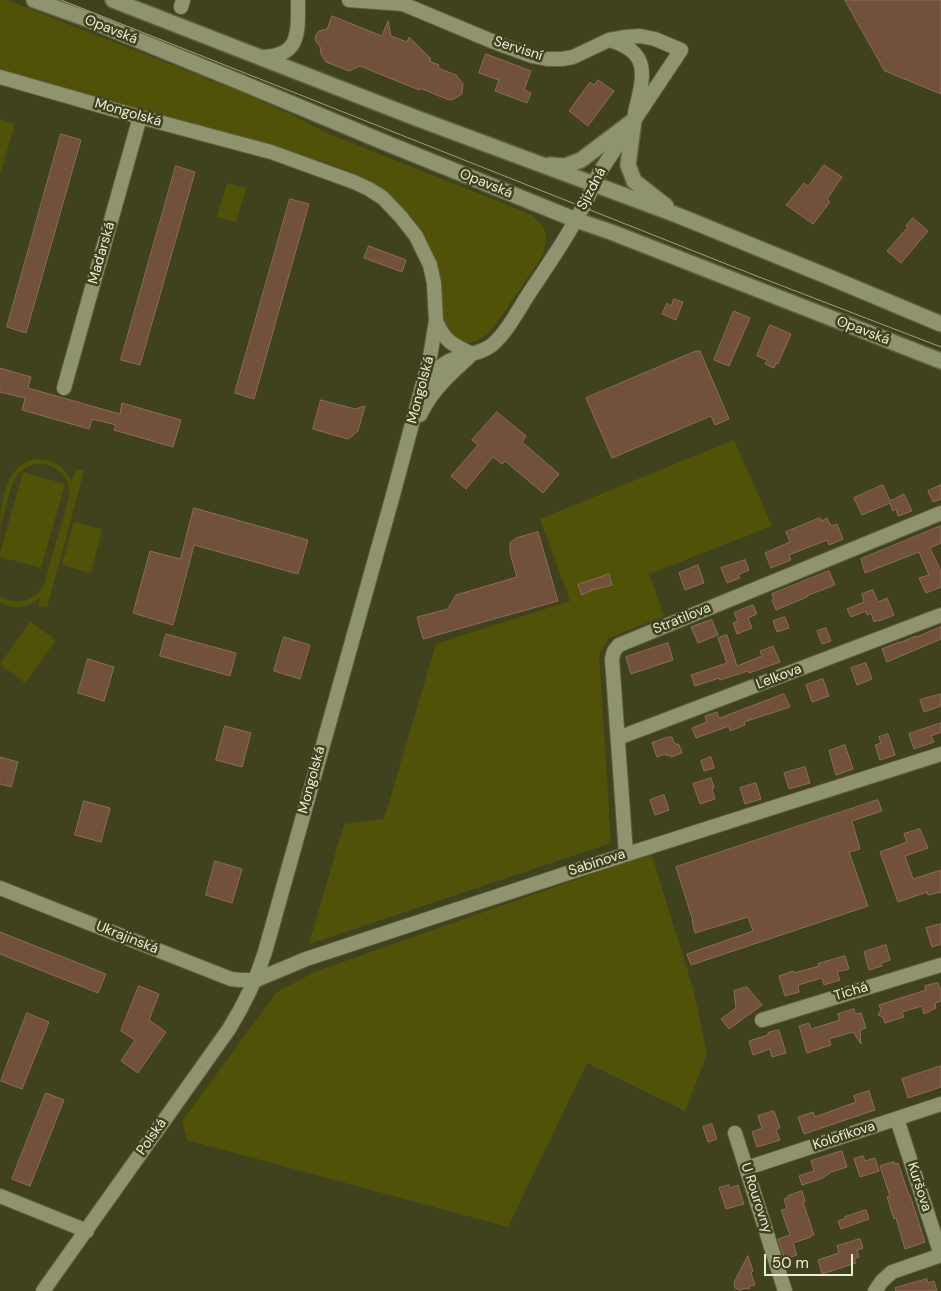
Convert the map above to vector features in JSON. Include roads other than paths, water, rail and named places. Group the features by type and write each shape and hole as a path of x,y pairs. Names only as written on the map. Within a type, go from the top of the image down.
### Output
{"main road":[{"name":"Opavská","path":"34,0 84,18 576,220 941,361"},
{"name":"Opavská","path":"113,0 677,216 941,324"},
{"path":"538,164 565,166 581,160 634,120"},
{"path":"634,120 628,165 634,180 677,216"}],"street":[{"path":"258,57 279,55 288,50 293,44 298,30 298,0"},
{"name":"Servisní","path":"350,0 416,4 485,39 544,59 573,57 608,40 626,36 660,40 681,50"},
{"path":"608,40 629,48 637,56 641,64 643,79 634,120"},
{"name":"Sjízdná","path":"472,354 483,351 506,330 563,243 599,173 681,50"},
{"name":"Mongolská","path":"0,77 271,152 339,176 369,189 383,198 409,226 426,254 432,273 436,321 430,357 256,980"},
{"name":"Maďarská","path":"64,388 140,117"},
{"path":"436,321 440,332 446,339 472,354"},
{"path":"422,384 449,361 472,354"},
{"path":"408,438 431,394 472,354"},
{"name":"Stratilova","path":"626,854 612,659 614,651 619,645 941,513"},
{"name":"Lelkova","path":"618,738 941,615"},
{"name":"Sabinova","path":"256,980 306,959 626,854 941,754"},
{"name":"Ukrajinská","path":"0,888 231,979 256,980"},
{"name":"Tichá","path":"762,1020 941,965"},
{"name":"Polská","path":"44,1291 229,1029 244,1005 256,980"},
{"name":"Kolofíkova","path":"746,1168 941,1104"},
{"name":"Kuršova","path":"875,1291 892,1272 941,1255 896,1119"},
{"name":"U Rourovny","path":"735,1133 786,1291"},
{"path":"0,1196 87,1231"}],"tram line":[{"path":"61,0 754,275 941,347"}]}
